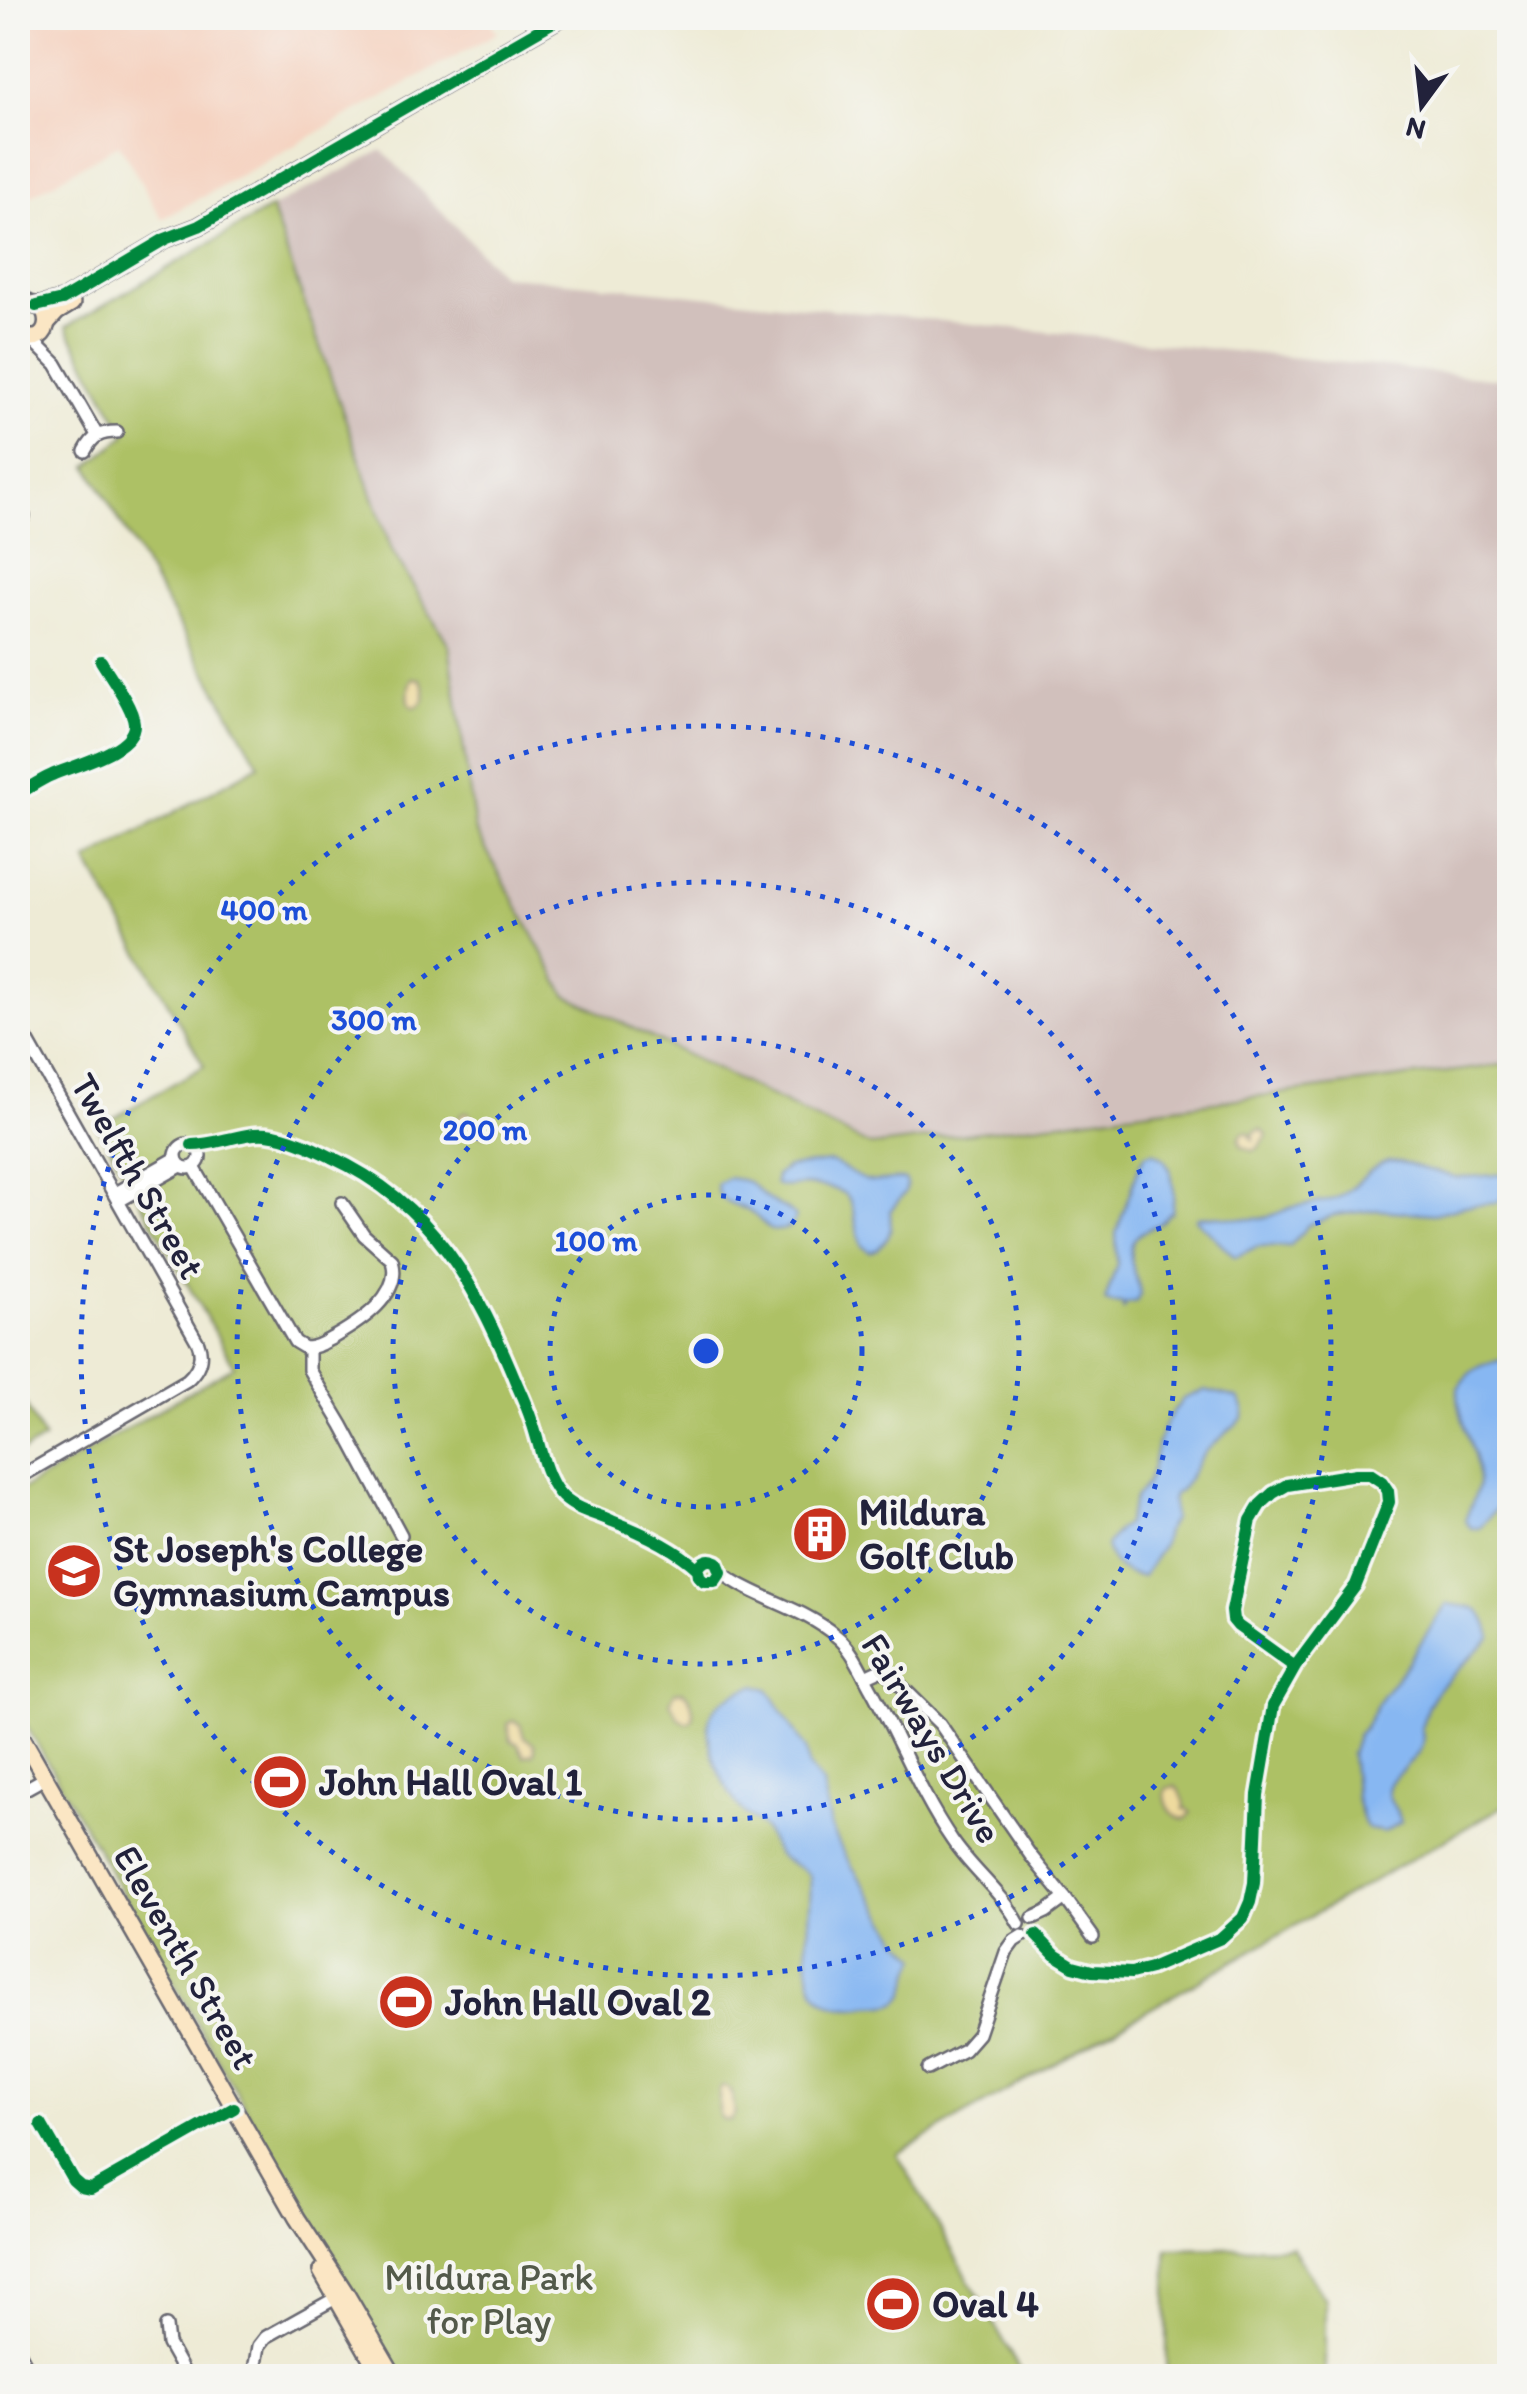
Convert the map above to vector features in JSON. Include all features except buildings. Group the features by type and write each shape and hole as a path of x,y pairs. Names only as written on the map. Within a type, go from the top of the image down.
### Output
{"main road":[{"path":"28,307 62,300 165,239 199,226 560,18"},
{"path":"22,336 40,336 57,312 199,226"},
{"path":"28,307 45,312 46,326"},
{"name":"Eleventh Street","path":"18,1730 297,2218 381,2376"},
{"name":"Eleventh Street","path":"340,2295 394,2376"}],"street":[{"path":"18,290 28,307"},
{"path":"46,326 56,364 97,435"},
{"path":"22,336 56,364"},
{"path":"84,451 97,435 117,432"},
{"path":"18,530 24,516"},
{"path":"18,794 50,776 101,756 132,735 132,714 101,661"},
{"name":"Twelfth Street","path":"18,1024 198,1343 200,1360 187,1380 18,1478"},
{"path":"342,1203 364,1236 392,1260 394,1277 368,1317 317,1346 302,1348 181,1147 244,1134 287,1138 358,1170 400,1200 444,1246 484,1308 531,1418 556,1490 571,1504 625,1526 700,1566"},
{"path":"117,1197 188,1162 210,1144"},
{"path":"188,1162 198,1150 192,1145"},
{"path":"309,1349 309,1370 401,1535"},
{"name":"Fairways Drive","path":"720,1576 834,1634 865,1677 940,1823 967,1861 1056,1955 1073,1966 1092,1970 1131,1972 1151,1968 1211,1943 1237,1925 1247,1910 1254,1883 1257,1813 1270,1719 1295,1666 1356,1585 1371,1549 1389,1502 1388,1490 1370,1474 1287,1485 1260,1505 1251,1520 1233,1620 1295,1666"},
{"path":"710,1560 717,1562 720,1576 712,1582 704,1581 699,1576 700,1566 710,1560"},
{"path":"865,1677 887,1672 940,1724 1031,1856 1094,1937"},
{"path":"18,1793 45,1778"},
{"path":"928,2069 956,2056 978,2034 1006,1952 1029,1926 1066,1898"},
{"path":"41,2124 73,2180 81,2188 91,2189 234,2108"},
{"path":"254,2376 262,2342 340,2295"},
{"path":"166,2326 168,2344 186,2376"},
{"path":"18,2350 32,2376"}],"shaded area":[{"path":"18,18 488,18 497,33 162,219 119,144 18,203 18,62 29,55 18,34"},
{"path":"382,150 502,275 1509,380 1509,1064 871,1146 566,995 475,829 449,645 392,551 271,208"}],"green space":[{"name":"Mildura Park for Play","path":"271,208 392,551 449,645 475,829 566,995 871,1146 1509,1064 1509,1803 897,2154 1024,2376 399,2376 18,1711 18,1492 234,1366 98,1127 204,1066 87,861 259,765 88,466 126,435 66,327"},
{"path":"18,1391 44,1439 18,1454"},
{"path":"1292,2247 1325,2299 1325,2376 1167,2376 1167,2249"}],"sand":[{"path":"412,678 420,679 424,687 424,700 417,707 411,706 409,700"},
{"path":"468,1112 472,1120 486,1127 486,1134 457,1127 462,1113"},
{"path":"1261,1129 1267,1136 1257,1149 1242,1146 1242,1133 1248,1132 1253,1139 1254,1132"},
{"path":"682,1691 692,1707 693,1719 687,1723 679,1718 670,1702 675,1692"},
{"path":"507,1724 520,1724 524,1737 534,1744 533,1754 524,1756 518,1744 511,1741"},
{"path":"1175,1786 1184,1809 1191,1813 1186,1819 1173,1813 1166,1802 1167,1788"},
{"path":"723,2086 733,2098 735,2113 731,2120 719,2115 719,2091"}],"water":[{"path":"1153,1152 1169,1169 1172,1213 1135,1238 1131,1262 1141,1294 1137,1302 1126,1304 1123,1311 1123,1304 1105,1301 1117,1264 1116,1233 1140,1164 1145,1155"},
{"path":"1388,1161 1458,1178 1507,1174 1509,1191 1495,1203 1434,1214 1377,1210 1334,1215 1308,1225 1290,1246 1258,1246 1235,1257 1196,1219 1257,1219 1296,1206 1332,1200"},
{"path":"829,1162 864,1180 905,1180 905,1193 890,1211 888,1237 878,1249 870,1252 862,1246 853,1209 845,1195 824,1187 775,1184 776,1176 788,1167"},
{"path":"728,1178 750,1183 788,1210 795,1216 792,1224 771,1230 752,1213 724,1200 717,1184"},
{"path":"1509,1359 1509,1494 1479,1528 1471,1528 1465,1521 1477,1488 1477,1471 1458,1388 1480,1367"},
{"path":"1205,1390 1238,1398 1243,1418 1206,1451 1174,1494 1173,1519 1143,1576 1130,1574 1114,1563 1106,1546 1126,1525 1135,1498 1147,1483 1166,1422 1183,1399"},
{"path":"1447,1604 1477,1610 1491,1637 1437,1690 1428,1705 1421,1728 1421,1748 1394,1778 1388,1792 1401,1822 1384,1832 1369,1829 1356,1799 1351,1754 1357,1735"},
{"path":"756,1685 768,1689 806,1749 809,1767 823,1784 831,1827 844,1854 900,1940 918,1957 906,1993 894,2004 838,2006 821,1998 812,1983 808,1964 810,1876 778,1855 766,1831 740,1808 720,1774 710,1744 710,1718 723,1700"}],"cycle path":[{"path":"36,306 62,300 165,239 199,226 560,18"},
{"path":"18,794 114,749 132,733 130,709 101,661"},
{"path":"192,1145 257,1134 284,1137 331,1157 398,1199 425,1224 468,1283 502,1350 559,1493 577,1507 668,1547 698,1569 704,1581 715,1581 721,1572 717,1562 711,1560 698,1569"},
{"path":"1036,1935 1055,1955 1073,1966 1131,1973 1221,1938 1243,1918 1254,1883 1258,1795 1273,1706 1295,1667 1356,1585 1389,1502 1382,1482 1370,1474 1287,1485 1260,1505 1251,1520 1233,1620 1295,1667"},
{"path":"41,2124 73,2180 91,2189 234,2108"}],"place":[{"name":"Mildura Golf Club","path":"820,1534"},
{"name":"St Joseph's College Gymnasium Campus","path":"74,1571"},
{"name":"John Hall Oval 1","path":"280,1782"},
{"name":"John Hall Oval 2","path":"406,2002"},
{"name":"Oval 4","path":"893,2304"}]}
